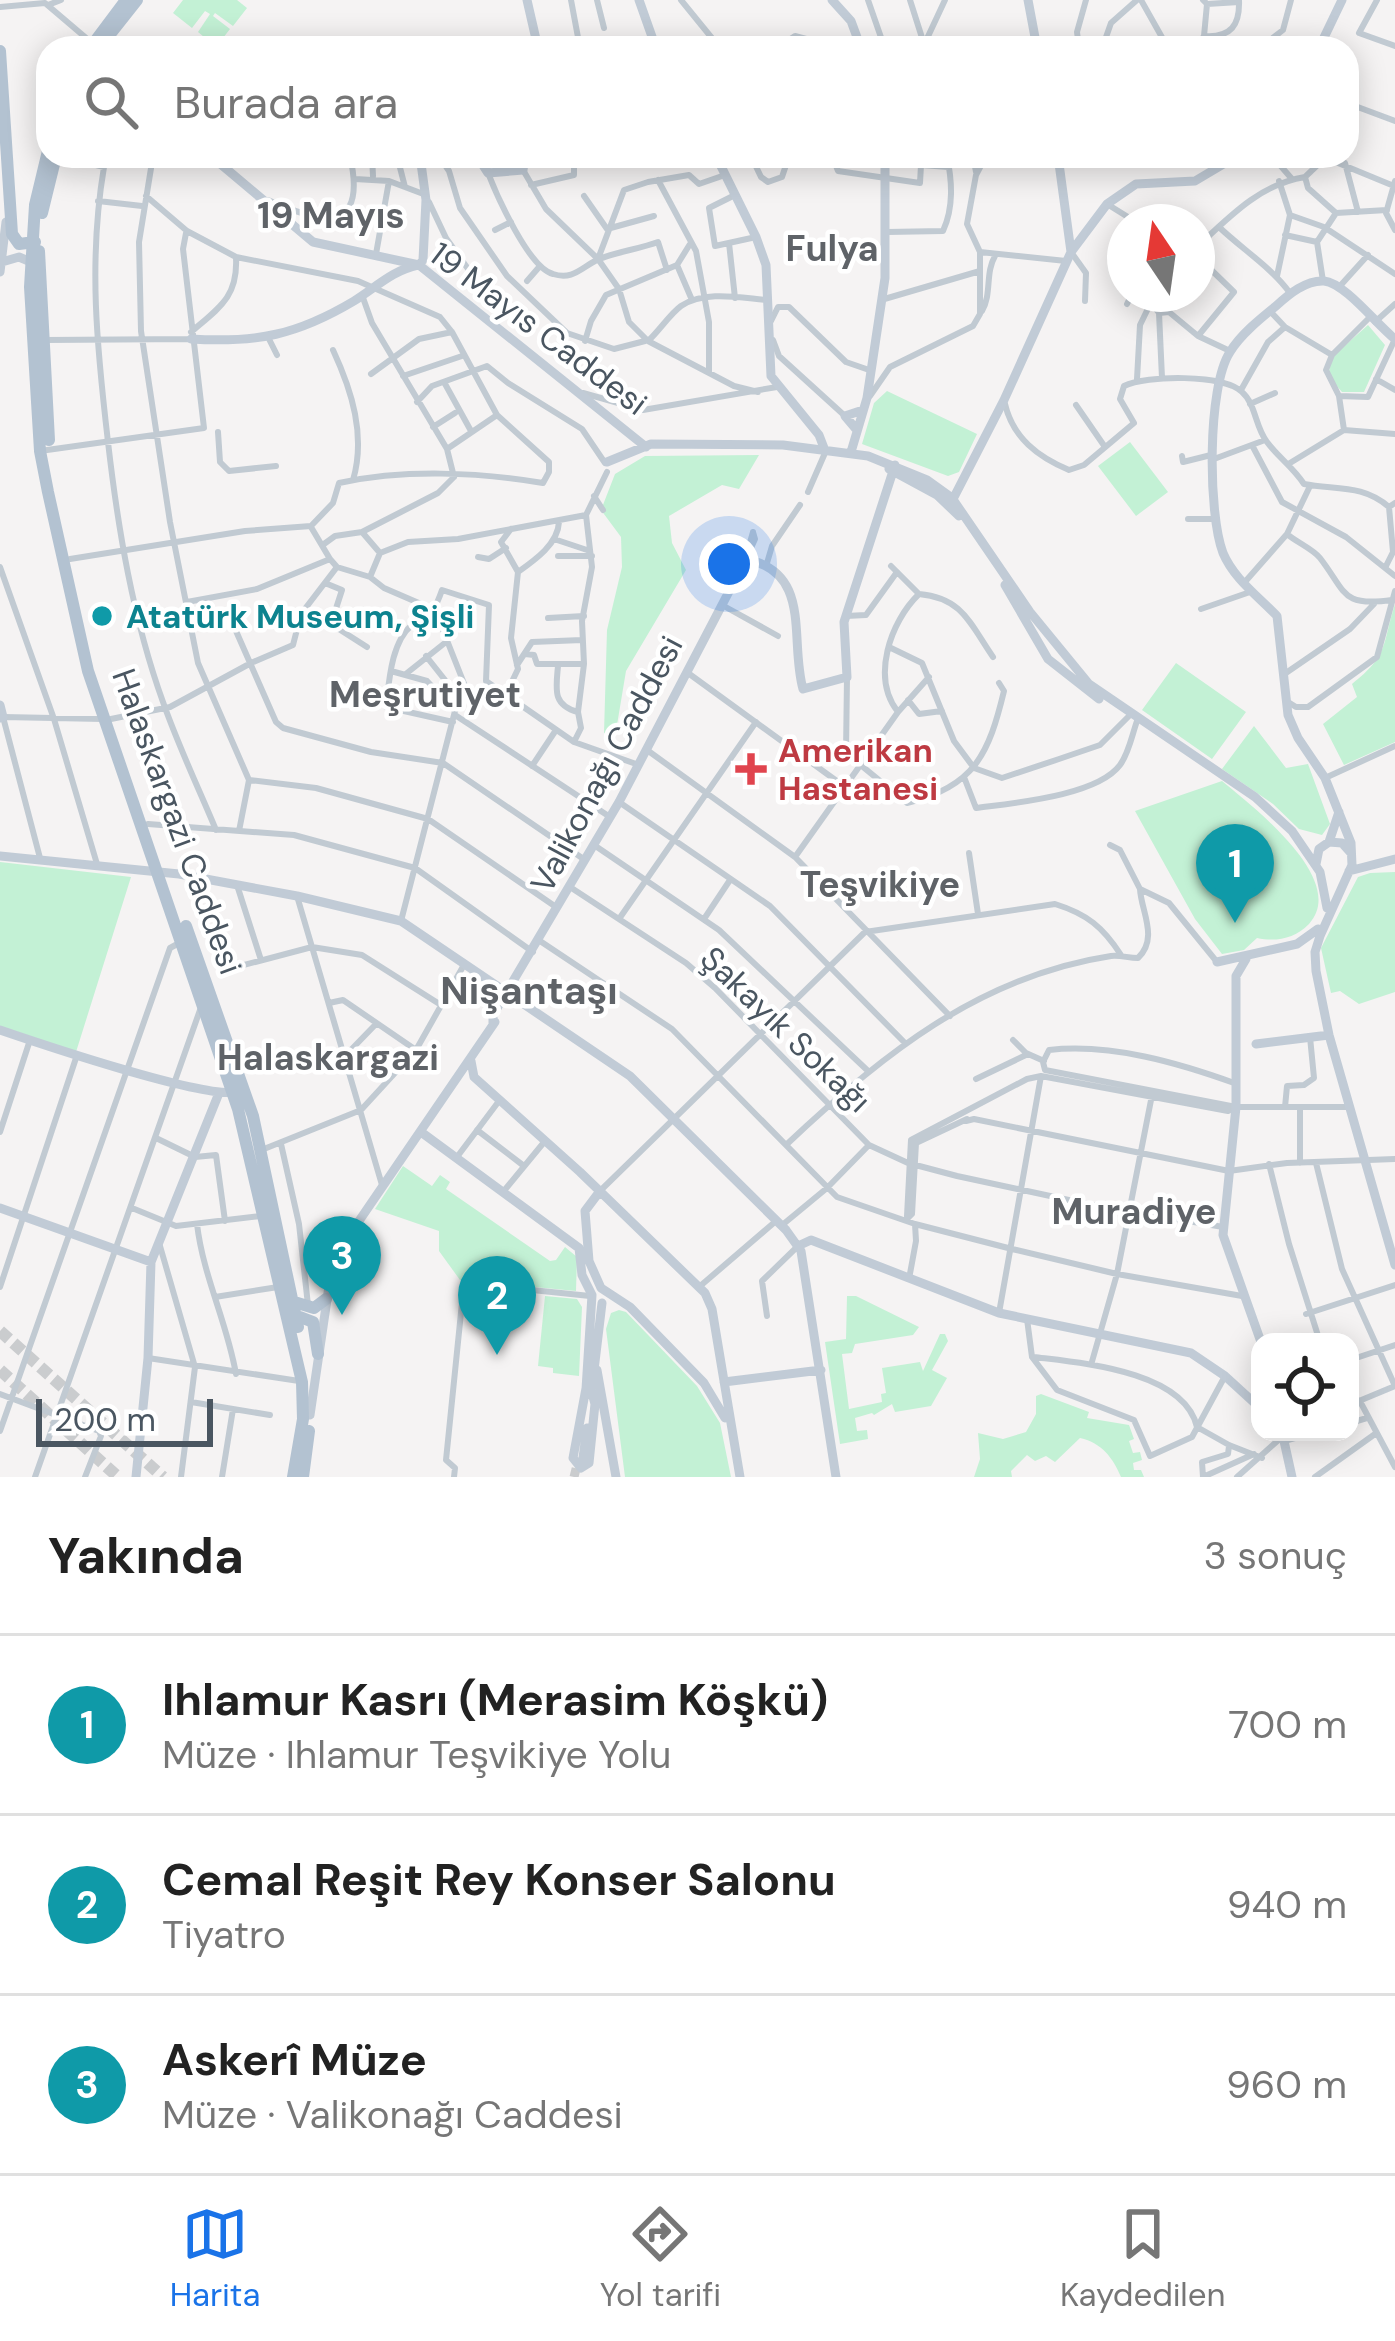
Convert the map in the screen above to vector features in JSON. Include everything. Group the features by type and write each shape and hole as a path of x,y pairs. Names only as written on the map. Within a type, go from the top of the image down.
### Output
{"main road":[{"path":"101,36 126,0"},
{"path":"103,36 137,0"},
{"path":"0,51 13,237 20,244 36,241"},
{"path":"36,241 43,168"},
{"path":"36,241 54,168"},
{"name":"Halaskargazi Caddesi","path":"36,241 31,262 45,451 82,650 148,824 227,1093 255,1151 310,1415 303,1477"},
{"name":"Halaskargazi Caddesi","path":"36,241 45,451 108,719 203,1001 227,1093 255,1151 294,1304 293,1323"},
{"path":"31,262 39,286"},
{"path":"282,1289 294,1304 309,1309 326,1299"},
{"path":"292,1477 303,1419 293,1323 313,1322 318,1354"}],"street":[{"path":"0,7 62,0"},
{"path":"527,0 535,36"},
{"path":"571,0 578,36"},
{"path":"597,0 604,28"},
{"path":"639,0 652,36"},
{"path":"681,0 709,36"},
{"path":"692,0 694,19"},
{"path":"868,0 881,36"},
{"path":"910,0 921,36"},
{"path":"929,36 945,0"},
{"path":"1028,0 1035,36"},
{"path":"1077,36 1086,0"},
{"path":"1106,36 1111,23 1139,0 1161,36"},
{"path":"1275,36 1283,30 1291,0"},
{"path":"1325,36 1342,0"},
{"path":"1377,0 1359,33 1395,46"},
{"path":"839,1 856,36"},
{"path":"1204,36 1206,1 1239,1 1240,19 1232,31 1220,36"},
{"path":"48,5 83,36"},
{"path":"1359,110 1395,122"},
{"path":"104,168 98,201 95,340 123,551 165,708 216,830"},
{"path":"151,168 138,268 142,339 198,663 249,780 239,832"},
{"name":"19 Mayıs Caddesi","path":"226,168 313,242 419,265 646,446"},
{"path":"265,198 326,220 340,217 351,204 353,168"},
{"path":"373,168 374,178"},
{"path":"401,168 405,187"},
{"path":"41,340 191,335 269,338 419,265 426,197 422,168"},
{"path":"447,168 460,208 507,276 569,335 614,349 648,341 679,307 704,297 767,300"},
{"path":"485,168 511,222 540,266 556,276 577,274 598,259 658,242 667,270"},
{"path":"531,185 574,175 574,168"},
{"path":"723,168 766,266 772,351 856,429"},
{"path":"756,168 768,182 782,177 785,168"},
{"path":"837,168 887,181 920,183 921,168"},
{"path":"851,452 872,371 881,300 886,168"},
{"path":"887,232 943,231 949,217 949,168"},
{"path":"975,168 968,224 980,252 980,314"},
{"path":"976,175 980,168"},
{"path":"1059,168 1069,256 1086,273 1085,301"},
{"path":"952,503 1069,256 1107,203 1136,184 1195,181 1217,168"},
{"path":"1282,168 1292,179"},
{"path":"1215,231 1279,181 1305,177 1315,168"},
{"path":"1346,168 1358,212"},
{"path":"1355,168 1394,187 1387,210 1395,230"},
{"path":"488,173 523,170 546,209 598,259 619,290 629,322 648,341 734,386 758,392"},
{"path":"598,259 624,190 689,175 699,184 726,174"},
{"path":"1305,177 1308,188 1336,213 1387,210"},
{"path":"355,179 389,181 426,197 446,238 471,273"},
{"path":"658,180 691,242 704,297 709,372"},
{"path":"375,255 389,181"},
{"path":"1277,276 1290,215 1279,181"},
{"path":"0,272 10,193"},
{"path":"736,195 709,208 716,246 756,237"},
{"path":"146,196 187,231 236,256 358,281 372,323 447,449 454,477"},
{"path":"584,196 607,229"},
{"path":"98,201 144,206"},
{"path":"1324,281 1316,242 1336,213"},
{"path":"607,229 654,215"},
{"path":"1290,215 1324,227 1395,274"},
{"path":"495,230 511,222"},
{"path":"1219,227 1252,260 1277,276 1290,295"},
{"path":"45,451 204,428 183,249 187,231"},
{"path":"1286,235 1316,242"},
{"path":"585,340 606,295 676,265 691,242"},
{"path":"729,242 735,298"},
{"path":"980,252 1069,256"},
{"path":"845,416 877,391 890,367 973,326 988,302 995,254"},
{"path":"1340,286 1368,255"},
{"path":"191,335 231,295 236,285 236,256"},
{"path":"2,262 12,257 31,262"},
{"path":"676,265 693,301"},
{"path":"527,281 540,266"},
{"path":"881,300 980,271"},
{"path":"1198,336 1234,292 1215,271"},
{"path":"1339,396 1368,397 1395,339 1340,286 1324,281 1303,285 1230,352 1213,401 1215,519 1223,555 1247,588 1277,616 1286,699 1298,738 1325,778 1351,854 1315,952 1316,971 1329,1035 1395,1265"},
{"path":"70,559 245,531 310,526 332,503 339,483 352,480 394,474 543,483 549,462 497,415 440,317 365,291"},
{"path":"1344,430 1339,396 1326,370 1332,355 1395,304"},
{"path":"872,371 846,362 789,307 778,308 771,316 771,376 822,449 894,468 952,503 1055,668 1255,797 1292,831 1318,868 1335,878 1395,860"},
{"path":"1270,311 1286,327 1332,355"},
{"path":"1137,379 1144,312"},
{"path":"1162,378 1159,313 1169,313 1198,336 1230,352"},
{"path":"1241,390 1268,342 1286,327"},
{"path":"371,374 419,339 452,332"},
{"path":"269,338 277,355"},
{"path":"333,350 352,393 359,459 352,480"},
{"path":"403,376 464,356"},
{"path":"417,402 432,386 488,366 582,429 608,466"},
{"path":"1004,400 1009,423 1032,450 1069,470 1084,465 1134,423 1120,399 1124,386 1137,379 1219,382 1241,390 1265,440 1304,484 1353,488 1392,505 1394,552 1385,568"},
{"path":"1376,379 1395,390"},
{"path":"444,382 471,431"},
{"path":"569,385 644,410 777,387"},
{"path":"1250,404 1275,393"},
{"path":"1076,405 1105,447"},
{"path":"433,428 455,413"},
{"path":"447,449 497,415"},
{"path":"1290,463 1344,430 1395,434"},
{"path":"218,432 220,462 229,471 276,466"},
{"path":"1182,456 1183,462 1265,440"},
{"path":"574,742 581,728 582,640 591,554 586,514 608,466 646,446 822,449 851,452 927,480 949,484 964,476"},
{"path":"1252,447 1282,502 1346,537 1395,576"},
{"path":"808,492 822,449"},
{"path":"894,468 846,616 846,753 907,803 929,798 982,759 999,715 1004,691 999,683"},
{"path":"964,476 965,517"},
{"path":"324,544 334,536 362,532 438,494 454,477"},
{"path":"927,480 965,517 1030,612 1082,676"},
{"path":"1201,609 1247,588 1287,535 1310,486"},
{"path":"594,496 603,510"},
{"path":"800,505 772,546 767,563 778,572 793,600 803,689 847,677"},
{"path":"370,577 380,554 408,542 560,522 586,514"},
{"path":"1188,519 1215,519"},
{"path":"516,568 554,538 560,522"},
{"path":"310,526 337,567 370,577 435,610 467,691 454,716 401,921"},
{"path":"478,557 489,560 512,528"},
{"path":"362,532 380,554"},
{"path":"492,532 516,568 512,638 517,665"},
{"path":"1287,535 1321,559 1332,579 1355,601 1377,602"},
{"path":"554,538 591,554"},
{"path":"558,556 591,554"},
{"path":"187,602 257,589 330,559"},
{"name":"Valikonağı Caddesi","path":"310,1415 333,1259 493,1025 619,802 746,559 767,563"},
{"path":"41,861 1,714 108,719 165,708 293,646 301,614 337,567"},
{"path":"846,616 866,615 894,569 919,595"},
{"path":"1,572 53,719 98,868"},
{"path":"325,583 341,590 331,624 367,647"},
{"path":"610,817 454,716 386,707 391,671 410,626 435,610 442,590 489,605 486,681 574,742 639,765"},
{"path":"898,712 883,684 902,611 919,595 938,595 959,607 993,657"},
{"path":"1283,675 1350,629 1377,602 1394,595"},
{"path":"1286,699 1295,707 1308,706 1377,657 1394,595"},
{"path":"722,605 778,636"},
{"path":"548,618 584,616"},
{"path":"1024,621 1048,647 1056,643"},
{"path":"236,631 276,722 283,728 371,752 442,763 585,860"},
{"path":"506,694 532,642 582,640"},
{"path":"407,674 446,642"},
{"path":"891,648 922,663 954,741 974,768 1002,778 1100,745 1134,718"},
{"path":"525,654 534,655 537,664 584,664"},
{"path":"426,656 445,680 438,690"},
{"path":"1055,668 1066,657 1134,718"},
{"path":"558,666 558,700 564,708 578,712"},
{"path":"391,671 428,681 454,716"},
{"path":"687,673 845,787"},
{"path":"795,857 929,676"},
{"path":"908,700 920,713 942,711"},
{"path":"964,776 976,808 1066,794 1114,772 1125,760 1134,718"},
{"path":"619,919 756,722"},
{"path":"532,766 556,730"},
{"path":"1325,778 1395,746"},
{"path":"647,750 795,857 950,1016"},
{"path":"249,780 316,788 428,819 558,908"},
{"path":"619,802 770,906 904,1042"},
{"path":"1217,962 1297,944 1314,935 1326,911 1327,896 1316,854 1327,843 1339,812"},
{"path":"148,824 294,835 415,868 534,952"},
{"path":"1292,831 1342,843 1351,854 1376,862"},
{"path":"594,845 704,919 796,999 867,1070"},
{"path":"786,1145 867,1070 950,1016 1046,972 1121,955 1135,958 1146,950 1148,924 1140,889 1120,850 1110,845"},
{"path":"969,853 978,914"},
{"path":"0,856 237,885 401,921 630,1076 798,1246 808,1280 836,1477"},
{"path":"704,919 730,880"},
{"path":"237,885 262,960"},
{"name":"Şakayık Sokağı","path":"570,887 686,963 869,1145 912,1164 1129,1213"},
{"path":"1140,889 1169,903 1230,978 1237,1001"},
{"path":"297,896 382,1185"},
{"path":"594,1387 573,1458 581,1468 589,1463 595,1404 596,1300 582,1275 585,1210 865,932 1055,904 1084,913 1101,926 1121,955"},
{"path":"0,1431 170,948 183,941"},
{"path":"540,941 672,1029 837,1197 1012,1250 1245,1296"},
{"path":"1297,944 1316,971"},
{"path":"221,971 312,947 362,955 441,1005"},
{"path":"1237,986 1255,959 1278,949"},
{"path":"1250,955 1240,964 1237,986 1237,1084 1223,1227 1258,1333"},
{"path":"255,1151 361,1110 416,1050 465,963"},
{"path":"329,1003 343,1000 416,1050"},
{"path":"35,1477 203,1001"},
{"path":"345,1056 377,1023"},
{"path":"1238,1024 1256,1044"},
{"path":"0,1030 227,1093 151,1262 148,1358 136,1477"},
{"path":"1237,1061 1256,1044 1329,1035"},
{"path":"1285,1108 1285,1088 1314,1078 1310,1037"},
{"path":"0,1132 30,1040"},
{"path":"1013,1040 1043,1069 1228,1111 1235,1107"},
{"path":"999,1313 1049,1050 1073,1047 1182,1064 1237,1084"},
{"path":"0,1287 77,1054"},
{"path":"976,1079 1028,1054"},
{"path":"471,1061 474,1077 699,1288 712,1310 740,1477"},
{"path":"923,1137 1043,1069 1235,1107 1351,1107"},
{"path":"1091,1365 1117,1274 1152,1095"},
{"path":"457,1157 499,1101"},
{"path":"1300,1109 1300,1163"},
{"path":"966,1121 971,1110"},
{"path":"909,1280 916,1240 911,1140 974,1119 1229,1171 1269,1164 1395,1160"},
{"path":"477,1130 524,1166"},
{"path":"421,1132 585,1249 595,1279 606,1293 697,1376 728,1422"},
{"path":"156,1138 195,1157 216,1155 225,1221"},
{"path":"503,1192 544,1141"},
{"path":"281,1144 299,1224 309,1309"},
{"path":"699,1288 827,1188 869,1145"},
{"path":"1316,1163 1342,1269 1395,1386 1359,1401 1395,1467"},
{"path":"1269,1164 1316,1333"},
{"path":"0,1208 151,1262"},
{"path":"132,1208 176,1226 265,1215"},
{"path":"1154,1215 1223,1227"},
{"path":"197,1224 201,1256 230,1339 236,1373"},
{"path":"767,1316 762,1281 798,1246 811,1240 999,1313 1191,1353 1251,1400"},
{"path":"159,1242 195,1367 181,1477"},
{"path":"455,1473 446,1460 464,1283 623,1304"},
{"path":"1308,1313 1395,1285"},
{"path":"215,1297 282,1289"},
{"path":"1027,1319 1032,1357 1065,1396 1133,1420 1145,1450 1155,1456 1192,1437 1225,1376"},
{"path":"579,1465 594,1387 595,1336"},
{"path":"595,1336 594,1387 616,1477"},
{"path":"1359,1357 1395,1345"},
{"path":"1032,1357 1091,1365 1150,1381 1181,1397 1197,1427 1258,1456"},
{"path":"148,1358 302,1382"},
{"path":"697,1376 715,1378 721,1369"},
{"path":"724,1382 821,1370"},
{"path":"0,1394 100,1433 85,1477"},
{"path":"191,1402 270,1415"},
{"path":"222,1477 233,1409"},
{"path":"1359,1420 1367,1418"},
{"path":"1315,1477 1375,1434"},
{"path":"1237,1477 1277,1441"},
{"path":"1284,1441 1292,1477"},
{"path":"1228,1445 1228,1454 1202,1462 1203,1477 1258,1456"}],"green space":[{"path":"183,0 237,0 247,8 233,26 215,13 230,29 225,36 198,32 210,14 205,11 192,28 173,13"},
{"path":"1368,325 1385,345 1364,392 1342,392 1328,376 1332,357"},
{"path":"887,391 977,434 959,472 948,476 862,444 874,403"},
{"path":"1130,442 1168,492 1136,516 1098,466"},
{"path":"759,455 739,489 722,485 669,516 672,543 686,570 626,671 615,737 604,733 607,630 622,567 621,537 601,510 615,474 645,456"},
{"path":"1395,604 1395,742 1344,765 1323,724 1357,697 1352,684 1378,657"},
{"path":"1176,663 1246,712 1212,759 1142,710"},
{"path":"1254,726 1286,768 1308,764 1330,824 1322,835 1299,829 1273,804 1222,769"},
{"path":"1222,781 1292,845 1316,887 1318,906 1298,933 1257,938 1244,950 1222,954 1195,919 1135,811"},
{"path":"0,862 131,877 76,1052 0,1027"},
{"path":"1395,872 1395,992 1359,1004 1340,991 1331,993 1321,948 1358,877"},
{"path":"403,1166 432,1186 440,1175 450,1182 446,1189 550,1261 565,1247 577,1257 576,1291 460,1280 439,1251 439,1231 375,1209"},
{"path":"545,1296 577,1299 582,1307 579,1376 538,1366"},
{"path":"847,1296 919,1327 913,1335 855,1344 852,1353 842,1354 849,1409 882,1402 881,1394 886,1393 882,1368 920,1362 923,1371 940,1334 948,1341 932,1370 947,1378 931,1406 895,1412 892,1404 874,1415 855,1418 857,1431 867,1430 868,1439 840,1444 825,1342 846,1339"},
{"path":"619,1310 697,1386 720,1423 731,1477 625,1477 606,1329 611,1313"},
{"path":"1036,1396 1089,1412 1087,1418 1129,1425 1133,1453 1140,1452 1142,1460 1133,1463 1134,1470 1141,1470 1144,1477 1121,1477 1106,1452 1080,1438 1055,1462 1046,1456 1035,1461 1027,1455 1011,1471 1012,1477 974,1477 980,1459 978,1433 1003,1439 1026,1432 1036,1414"}],"tunnel":[{"path":"0,1331 163,1477"},
{"path":"0,1370 118,1477"},
{"path":"574,1477 577,1465"}],"place":[{"name":"Atatürk Museum, Şişli","path":"102,616"},
{"name":"Amerikan Hastanesi","path":"751,769"},
{"name":"Ihlamur Kasrı (Merasim Köşkü)","path":"1235,923"},
{"name":"Askerî Müze","path":"342,1315"},
{"name":"Cemal Reşit Rey Konser Salonu","path":"497,1355"}],"district":[{"name":"19 Mayıs","path":"331,215"},
{"name":"Fulya","path":"832,248"},
{"name":"Meşrutiyet","path":"425,694"},
{"name":"Teşvikiye","path":"880,884"},
{"name":"Nişantaşı","path":"529,990"},
{"name":"Halaskargazi","path":"328,1057"},
{"name":"Muradiye","path":"1134,1211"}]}
